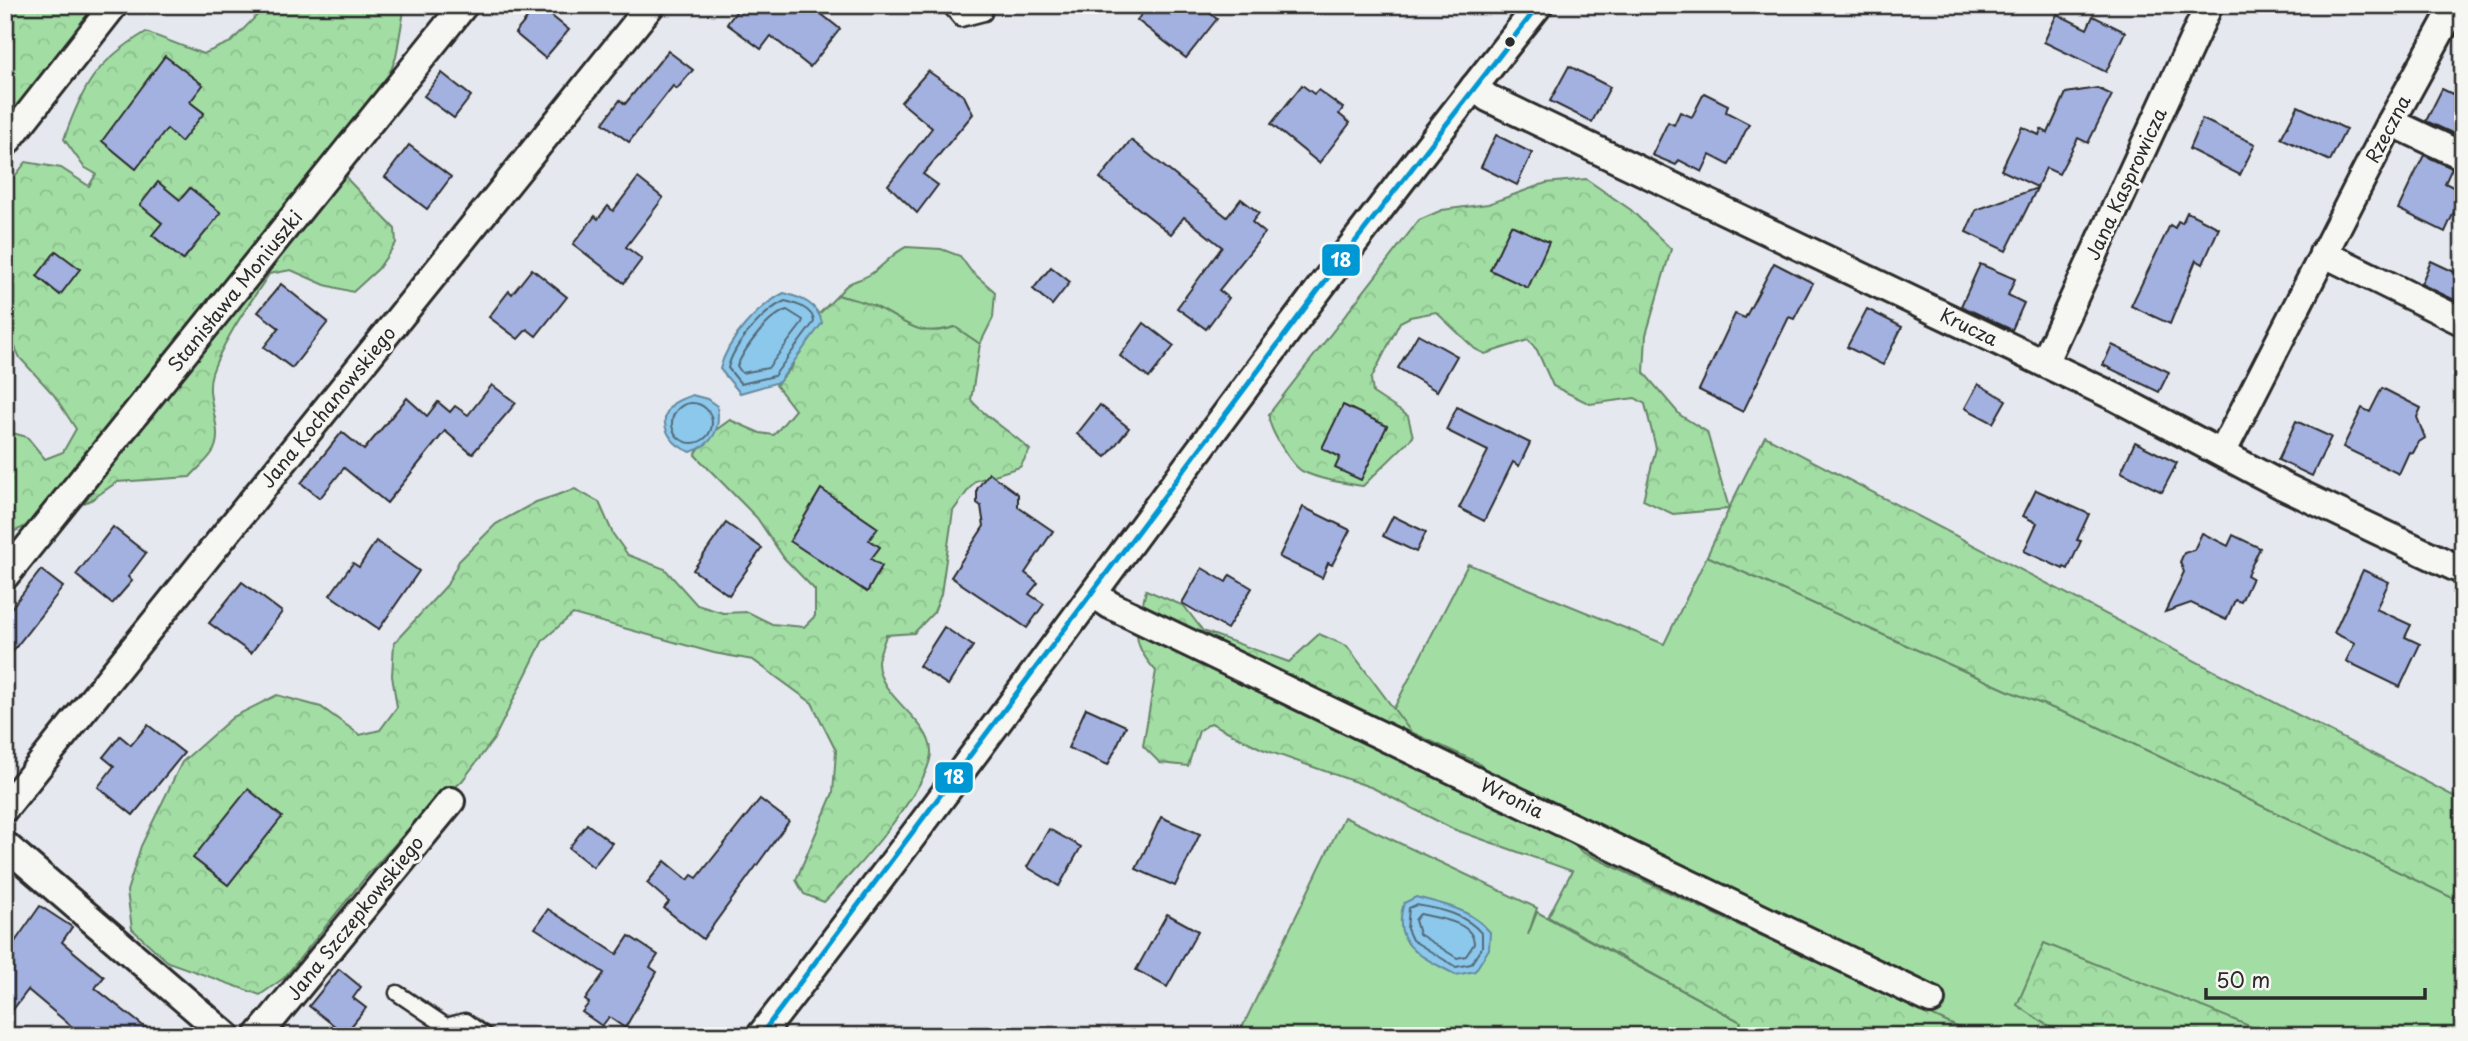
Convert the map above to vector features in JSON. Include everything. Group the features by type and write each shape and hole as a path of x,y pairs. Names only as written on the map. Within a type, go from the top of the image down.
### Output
{"street":[{"path":"5,144 114,5"},
{"name":"Stanisława Moniuszki","path":"5,576 464,5"},
{"name":"Jana Kochanowskiego","path":"5,808 650,5"},
{"path":"760,1036 891,867 1474,87 1539,5"},
{"name":"Jana Kasprowicza","path":"2044,363 2209,5"},
{"name":"Rzeczna","path":"2222,453 2391,122 2455,5"},
{"name":"Krucza","path":"1474,87 1488,98 2044,363 2283,486 2463,571"},
{"path":"2391,122 2463,156"},
{"path":"2323,253 2463,322"},
{"name":"Wronia","path":"1094,594 1122,611 1931,1000"},
{"name":"Jana Szczepkowskiego","path":"258,1036 451,801"},
{"path":"5,845 227,1036"}],"lane":[{"path":"949,5 961,19 984,13 985,5"},
{"path":"397,993 446,1026 465,1021 485,1036"}],"green space":[{"path":"5,5 105,5 5,135"},
{"path":"267,5 405,5 396,57 385,86 336,141 348,180 395,229 396,243 378,269 353,292 325,285 291,270 269,274 230,334 217,360 210,383 216,444 210,456 190,477 117,482 91,500 5,535 5,431 27,437 45,459 63,452 76,429 54,395 20,358 5,326 5,189 26,162 61,168 89,186 96,174 84,167 64,139 93,76 129,43 146,32 203,54 231,42"},
{"path":"1586,179 1631,210 1671,249 1646,335 1644,373 1680,415 1707,432 1729,508 1765,436 2463,801 2463,903 2088,722 2009,691 1707,556 1729,509 1673,514 1643,500 1656,448 1645,404 1635,398 1590,404 1553,386 1537,350 1528,340 1485,354 1475,349 1436,312 1410,317 1400,322 1371,379 1373,393 1408,416 1413,437 1363,486 1325,479 1299,469 1276,437 1269,414 1419,220 1442,210 1488,204 1546,183"},
{"path":"906,247 941,249 960,256 971,271 995,292 993,318 980,344 955,327 921,330 874,306 838,295 849,284 874,272"},
{"path":"838,295 874,306 921,330 955,327 980,344 971,400 1030,450 1020,467 975,481 953,511 941,594 934,612 914,633 886,635 878,661 880,674 894,697 914,718 928,739 931,751 928,767 888,830 824,902 804,894 796,880 833,793 836,751 812,703 753,660 714,653 573,614 543,640 494,739 462,781 408,830 369,873 284,978 260,995 168,962 132,929 127,891 141,846 182,762 233,717 277,695 321,707 360,735 380,730 397,707 392,676 394,643 447,585 459,561 496,524 536,502 575,489 599,502 613,534 628,555 665,569 697,605 723,613 748,612 772,624 804,627 815,616 815,590 784,558 757,518 695,455 706,437 730,420 760,433 774,435 795,410 776,385 792,367 808,325"},
{"path":"1707,556 2009,691 2088,722 2463,903 2463,1036 1976,1036 1582,852 1576,841 1374,747 1468,564 1664,644"},
{"path":"1146,590 1184,606 1203,631 1289,662 1319,634 1347,646 1411,732 1477,762 1582,852 1976,1036 1738,1036 1741,1022 1548,917 1572,871 1453,829 1373,788 1262,749 1211,723 1199,731 1188,766 1160,763 1143,746 1156,671 1138,642 1138,624"},
{"path":"1344,817 1537,908 1528,935 1537,912 1741,1022 1738,1036 1238,1036"},
{"path":"2044,943 2274,1036 2063,1036 2017,1005"}],"water":[{"path":"784,293 813,306 822,323 779,382 740,393 720,369 724,358 736,336 754,315"},
{"path":"692,395 707,399 717,406 718,422 710,440 691,452 672,440 665,419 674,403"},
{"path":"1416,897 1465,912 1490,932 1489,949 1475,971 1456,975 1421,956 1412,948 1402,930 1401,918 1404,903"}],"building":[{"path":"538,5 569,30 545,58 515,33"},
{"path":"741,5 810,5 840,29 810,67 771,36 761,49 727,24"},
{"path":"1149,5 1200,5 1217,19 1186,58 1137,20"},
{"path":"2057,14 2087,29 2093,16 2125,32 2106,72 2044,42"},
{"path":"668,51 693,70 677,89 673,86 629,142 603,123 620,100 625,104"},
{"path":"165,56 203,85 190,102 204,113 181,142 167,129 136,169 102,141"},
{"path":"1569,66 1610,87 1592,122 1550,101"},
{"path":"928,71 964,96 973,114 923,174 938,185 917,213 888,185 932,128 901,102"},
{"path":"442,73 471,96 454,118 424,96"},
{"path":"1302,85 1314,94 1318,90 1343,108 1339,114 1350,123 1319,163 1271,124"},
{"path":"2097,88 2112,95 2088,143 2078,138 2059,174 2046,168 2037,187 2001,170 2022,127 2039,135 2041,129 2048,133 2066,93"},
{"path":"2442,89 2463,99 2463,138 2426,121"},
{"path":"1704,93 1728,105 1726,112 1749,124 1729,165 1710,155 1702,172 1679,160 1676,165 1652,155 1668,122 1674,125 1680,112 1692,117"},
{"path":"2298,106 2346,129 2330,161 2281,138"},
{"path":"2202,119 2255,144 2240,175 2189,149"},
{"path":"1496,135 1532,153 1517,185 1481,167"},
{"path":"1131,140 1227,217 1241,199 1259,213 1252,222 1265,233 1219,290 1229,298 1206,329 1177,308 1222,247 1184,217 1171,234 1100,178"},
{"path":"409,145 451,177 427,209 385,177"},
{"path":"2424,155 2452,168 2445,183 2463,192 2445,232 2398,209"},
{"path":"638,178 663,198 626,247 642,259 624,283 573,244 595,216 598,219 608,206 613,211"},
{"path":"158,182 180,200 190,188 221,213 183,260 152,235 162,223 140,205"},
{"path":"2037,188 2006,251 1966,232 1976,210"},
{"path":"2187,212 2219,228 2203,264 2196,260 2170,324 2131,306 2170,225 2175,228 2178,221 2182,223"},
{"path":"1511,225 1549,242 1528,288 1490,270"},
{"path":"56,251 80,269 60,295 37,276"},
{"path":"2431,261 2463,276 2463,304 2421,284"},
{"path":"1774,263 1813,283 1794,319 1789,317 1743,412 1699,390 1735,314 1745,318"},
{"path":"1980,264 2015,279 2008,295 2024,303 2012,330 1961,306"},
{"path":"1051,267 1070,282 1052,305 1033,289"},
{"path":"532,269 567,297 536,336 527,329 518,339 489,317 509,291 512,294"},
{"path":"281,284 328,322 292,368 264,347 279,328 258,312"},
{"path":"1867,309 1902,327 1883,365 1847,347"},
{"path":"1144,323 1174,346 1149,378 1120,356"},
{"path":"1418,334 1457,356 1437,391 1398,368"},
{"path":"2112,345 2169,372 2159,392 2103,365"},
{"path":"1978,384 2006,400 1993,423 1965,408"},
{"path":"492,385 516,403 472,454 445,431 387,503 344,468 320,498 301,483 342,432 364,450 407,398 427,416 438,402 450,412 455,406 468,415"},
{"path":"2382,388 2421,408 2417,417 2425,438 2419,442 2413,453 2409,452 2399,474 2343,447 2362,408 2370,412"},
{"path":"1100,405 1129,428 1106,457 1077,434"},
{"path":"1343,405 1387,426 1361,480 1335,468 1340,457 1322,448"},
{"path":"1457,407 1530,443 1519,466 1513,462 1484,521 1459,508 1488,451 1446,430"},
{"path":"2296,421 2331,437 2312,476 2278,460"},
{"path":"2135,442 2177,463 2162,492 2121,472"},
{"path":"989,473 1018,494 1018,507 1053,531 1025,573 1038,583 1029,594 1044,604 1027,628 951,577 984,526 981,506 977,503 977,489"},
{"path":"821,489 878,528 869,540 880,547 871,559 882,566 867,592 790,541"},
{"path":"2036,490 2089,514 2077,540 2081,541 2068,569 2024,551 2037,523 2023,516"},
{"path":"1303,507 1350,530 1332,565 1328,563 1322,578 1279,557"},
{"path":"1393,516 1426,532 1416,552 1383,536"},
{"path":"726,523 762,548 729,595 693,570"},
{"path":"113,527 146,553 128,577 132,581 112,604 76,575"},
{"path":"2202,533 2228,546 2233,535 2260,548 2247,575 2252,578 2241,602 2235,600 2226,620 2191,603 2165,612 2184,572 2180,562 2184,553 2194,550"},
{"path":"376,541 419,571 379,629 330,595 353,563 359,567"},
{"path":"1202,568 1226,582 1230,575 1252,588 1227,629 1182,603"},
{"path":"41,570 63,587 5,661 5,616"},
{"path":"2363,570 2389,582 2376,609 2411,625 2405,637 2420,644 2400,687 2346,661 2355,643 2334,633"},
{"path":"242,582 282,612 251,653 209,623"},
{"path":"944,627 973,646 948,685 919,666"},
{"path":"1086,708 1126,726 1108,765 1068,748"},
{"path":"148,725 184,753 133,815 98,787 114,766 103,757 120,736 131,745"},
{"path":"248,789 282,817 228,885 193,858"},
{"path":"760,799 789,821 703,939 664,908 669,902 647,883 665,861 688,880 692,875 697,878"},
{"path":"1161,817 1200,834 1175,886 1136,869"},
{"path":"587,824 612,843 593,867 569,848"},
{"path":"1049,829 1081,847 1059,886 1027,867"},
{"path":"40,906 72,927 62,942 104,977 95,988 156,1036 83,1036 28,990 5,1020 5,956"},
{"path":"548,909 617,954 629,936 658,955 650,967 657,972 625,1028 609,1017 602,1026 582,1012 589,1003 585,1000 604,973 535,928"},
{"path":"1167,914 1198,931 1167,987 1136,970"},
{"path":"339,969 361,987 353,998 366,1008 345,1034 309,1006"}],"transit line":[{"name":"18","path":"760,1036 1341,260 1539,5"}]}
